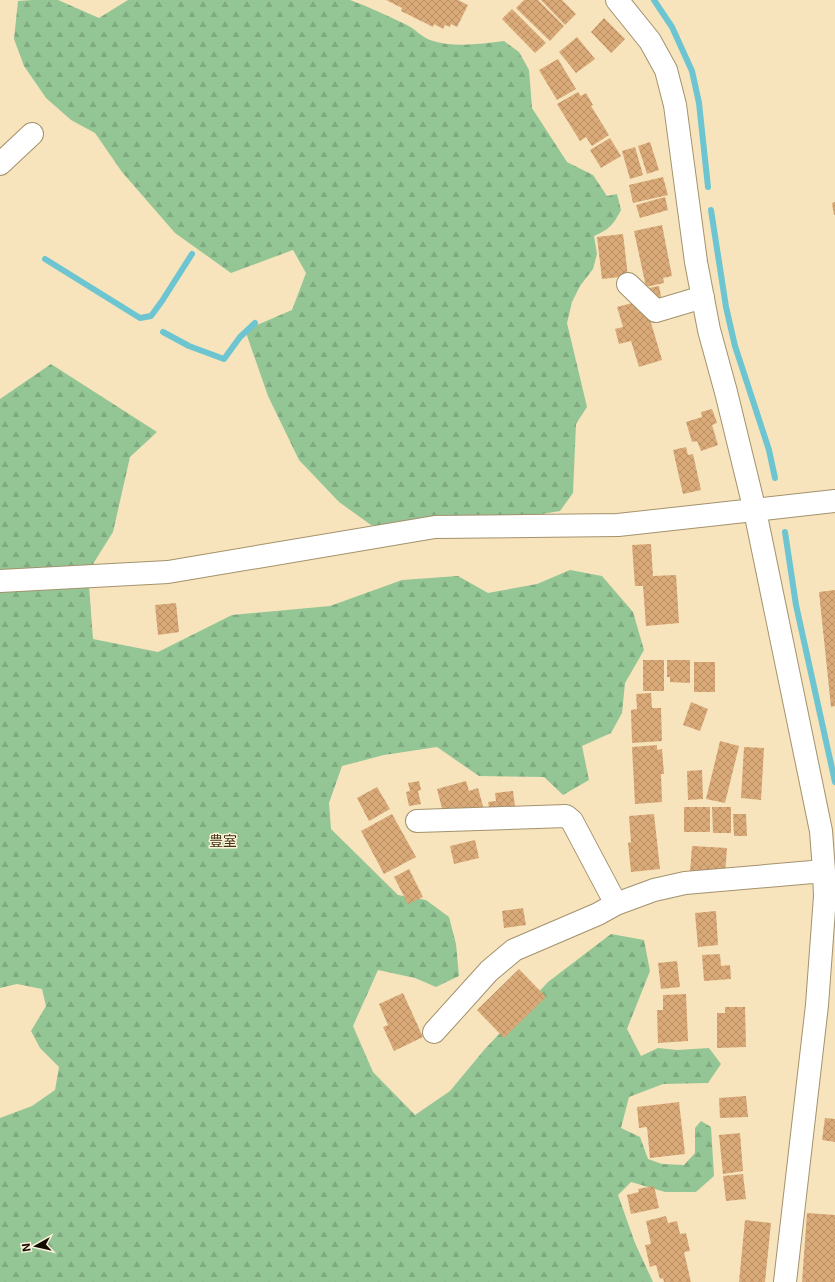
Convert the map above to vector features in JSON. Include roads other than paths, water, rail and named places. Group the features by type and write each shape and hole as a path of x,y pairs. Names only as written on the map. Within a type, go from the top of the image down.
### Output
{"street":[{"path":"617,0 650,41 666,70 675,105 696,262 709,330 726,392 755,511 821,831 825,896 817,1005 785,1282"},
{"path":"0,164 32,134"},
{"path":"628,284 656,311 703,297"},
{"path":"0,580 168,572 435,527 618,524 755,511 835,501"},
{"path":"417,821 566,816 572,821 616,904"},
{"path":"434,1032 489,971 514,950 598,914 616,904 654,890 685,882 824,871"}],"waterway":[{"path":"654,0 672,27 692,71 699,103 708,187"},
{"path":"711,210 726,307 735,346 769,450 775,478"},
{"path":"45,259 140,318 151,316 192,254"},
{"path":"163,332 189,346 224,359 240,337 255,323"},
{"path":"785,532 796,605 835,782"}],"district":[{"name":"豊室","path":"223,841"}]}
